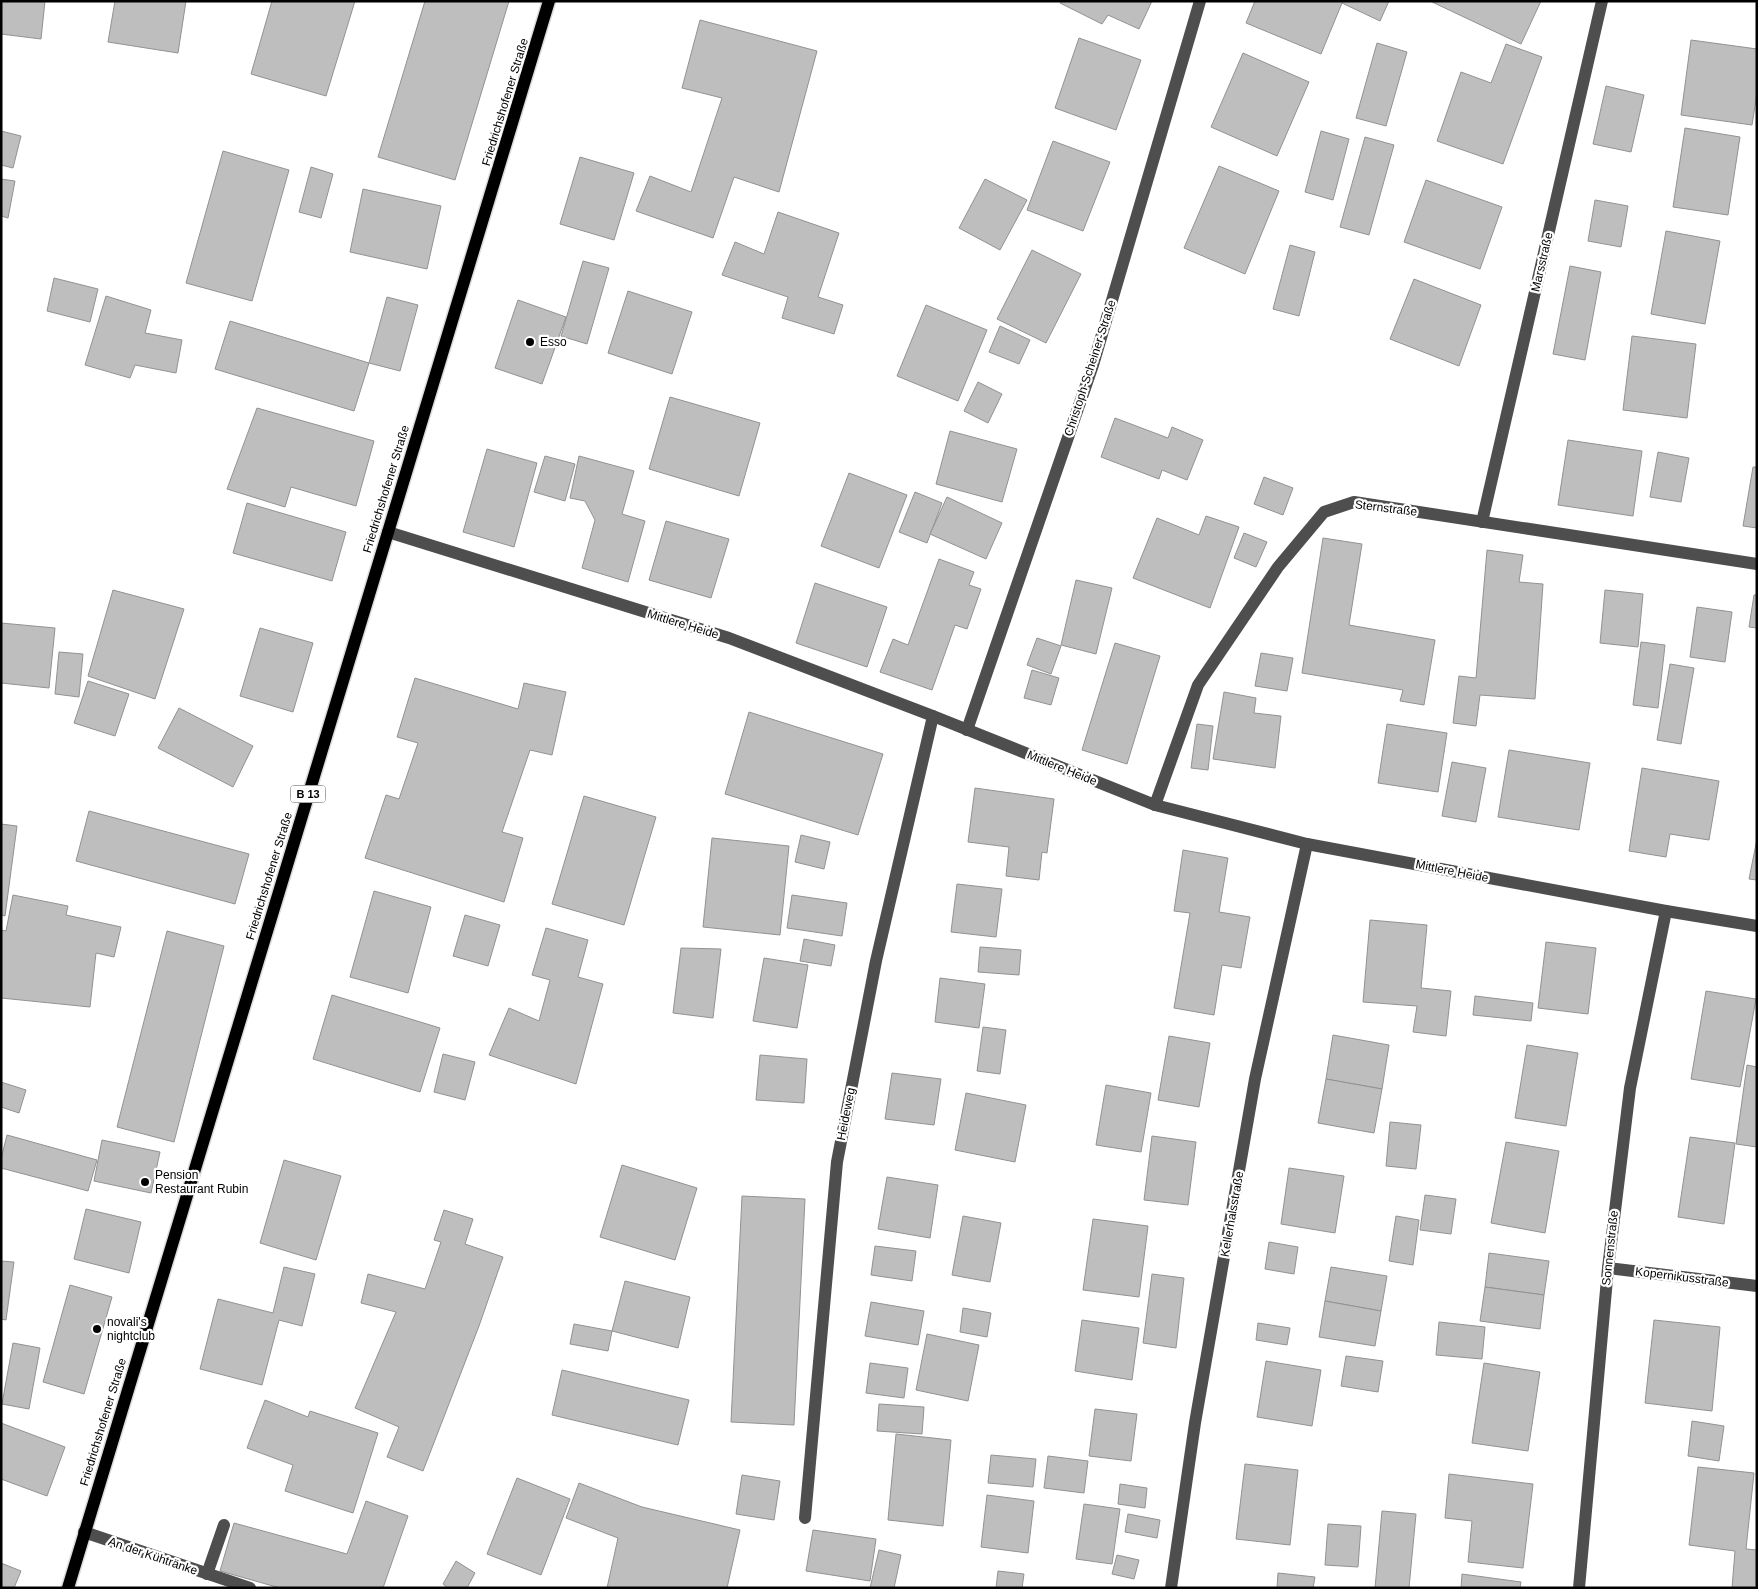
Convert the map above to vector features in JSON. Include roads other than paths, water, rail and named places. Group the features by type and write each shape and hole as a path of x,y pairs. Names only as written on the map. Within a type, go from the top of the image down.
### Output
{"main road":[{"name":"Friedrichshofener Straße","path":"68,1588 549,1"}],"street":[{"name":"Christoph-Scheiner-Straße","path":"967,730 1093,365 1200,1"},
{"name":"Marsstraße","path":"1482,522 1602,1"},
{"name":"Sternstraße","path":"1155,805 1198,685 1278,567 1324,512 1354,502 1757,564"},
{"name":"Mittlere Heide","path":"388,532 729,638 933,716 1155,805 1307,844 1666,911 1757,926"},
{"name":"Heideweg","path":"806,1518 837,1162 876,961 933,716"},
{"name":"Kellerhalsstraße","path":"1171,1588 1195,1423 1255,1079 1307,844"},
{"name":"Sonnenstraße","path":"1579,1588 1608,1268 1630,1088 1666,911"},
{"name":"Kopernikusstraße","path":"1608,1268 1757,1286"},
{"path":"207,1574 224,1525"},
{"name":"An der Kühtränke","path":"84,1532 250,1588"}],"place":[{"name":"Esso","path":"530,342"},
{"name":"Pension Restaurant Rubin","path":"145,1182"},
{"name":"novali's nightclub","path":"97,1329"}]}
